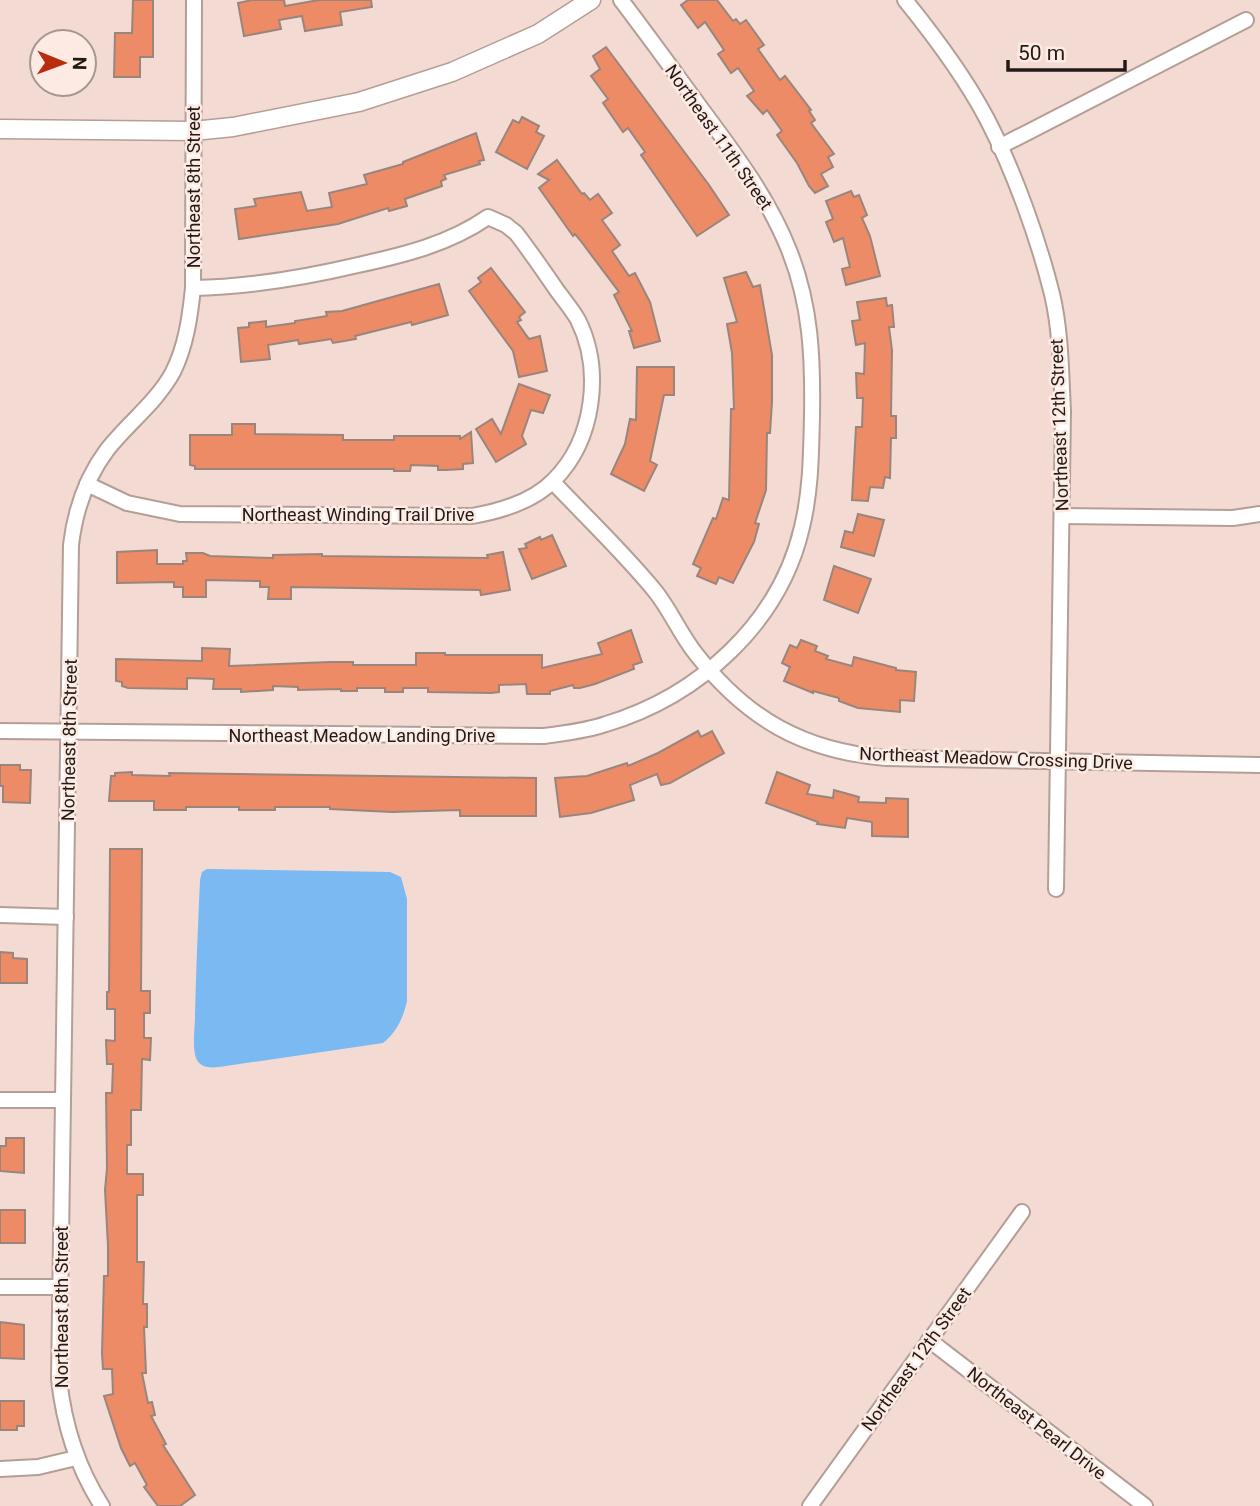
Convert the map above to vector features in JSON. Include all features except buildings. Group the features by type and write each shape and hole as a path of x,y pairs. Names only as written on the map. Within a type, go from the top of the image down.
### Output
{"street":[{"name":"Northeast 8th Street","path":"102,1506 76,1458 62,1405 59,1379 71,545 78,506 87,484 107,449 145,411 173,371 190,320 193,288 194,0"},
{"path":"0,129 192,131 233,127 359,102 452,72 538,34 591,0"},
{"name":"Northeast 11th Street","path":"621,0 763,196 780,228 800,279 812,341 811,470 802,530 780,586 765,611 738,646 710,671"},
{"name":"Northeast 12th Street","path":"905,0 952,63 987,119 1035,234 1053,297 1063,411 1056,889"},
{"path":"999,147 1246,20"},
{"name":"Northeast Winding Trail Drive","path":"87,484 127,503 180,514 472,516 501,511 526,500 553,482 570,460 584,432 590,409 592,380 588,348 578,320 522,240 506,225 488,217 468,231 398,256 288,280 193,288"},
{"name":"Northeast Meadow Crossing Drive","path":"553,482 656,593 692,649 710,671 763,720 802,738 843,751 886,758 1260,765"},
{"path":"1062,516 1233,518 1260,514"},
{"name":"Northeast Meadow Landing Drive","path":"0,731 544,736 609,724 661,701 710,671"},
{"path":"0,915 66,917"},
{"path":"0,1100 63,1100"},
{"name":"Northeast 12th Street","path":"810,1506 1022,1212"},
{"path":"0,1287 60,1287"},
{"name":"Northeast Pearl Drive","path":"929,1340 1145,1506"},
{"path":"0,1469 38,1466 76,1458"}],"water":[{"path":"207,869 390,872 401,877 407,899 407,1001 392,1034 383,1043 219,1067 200,1064 196,1058 194,1043 196,964 200,880 202,872"}]}
